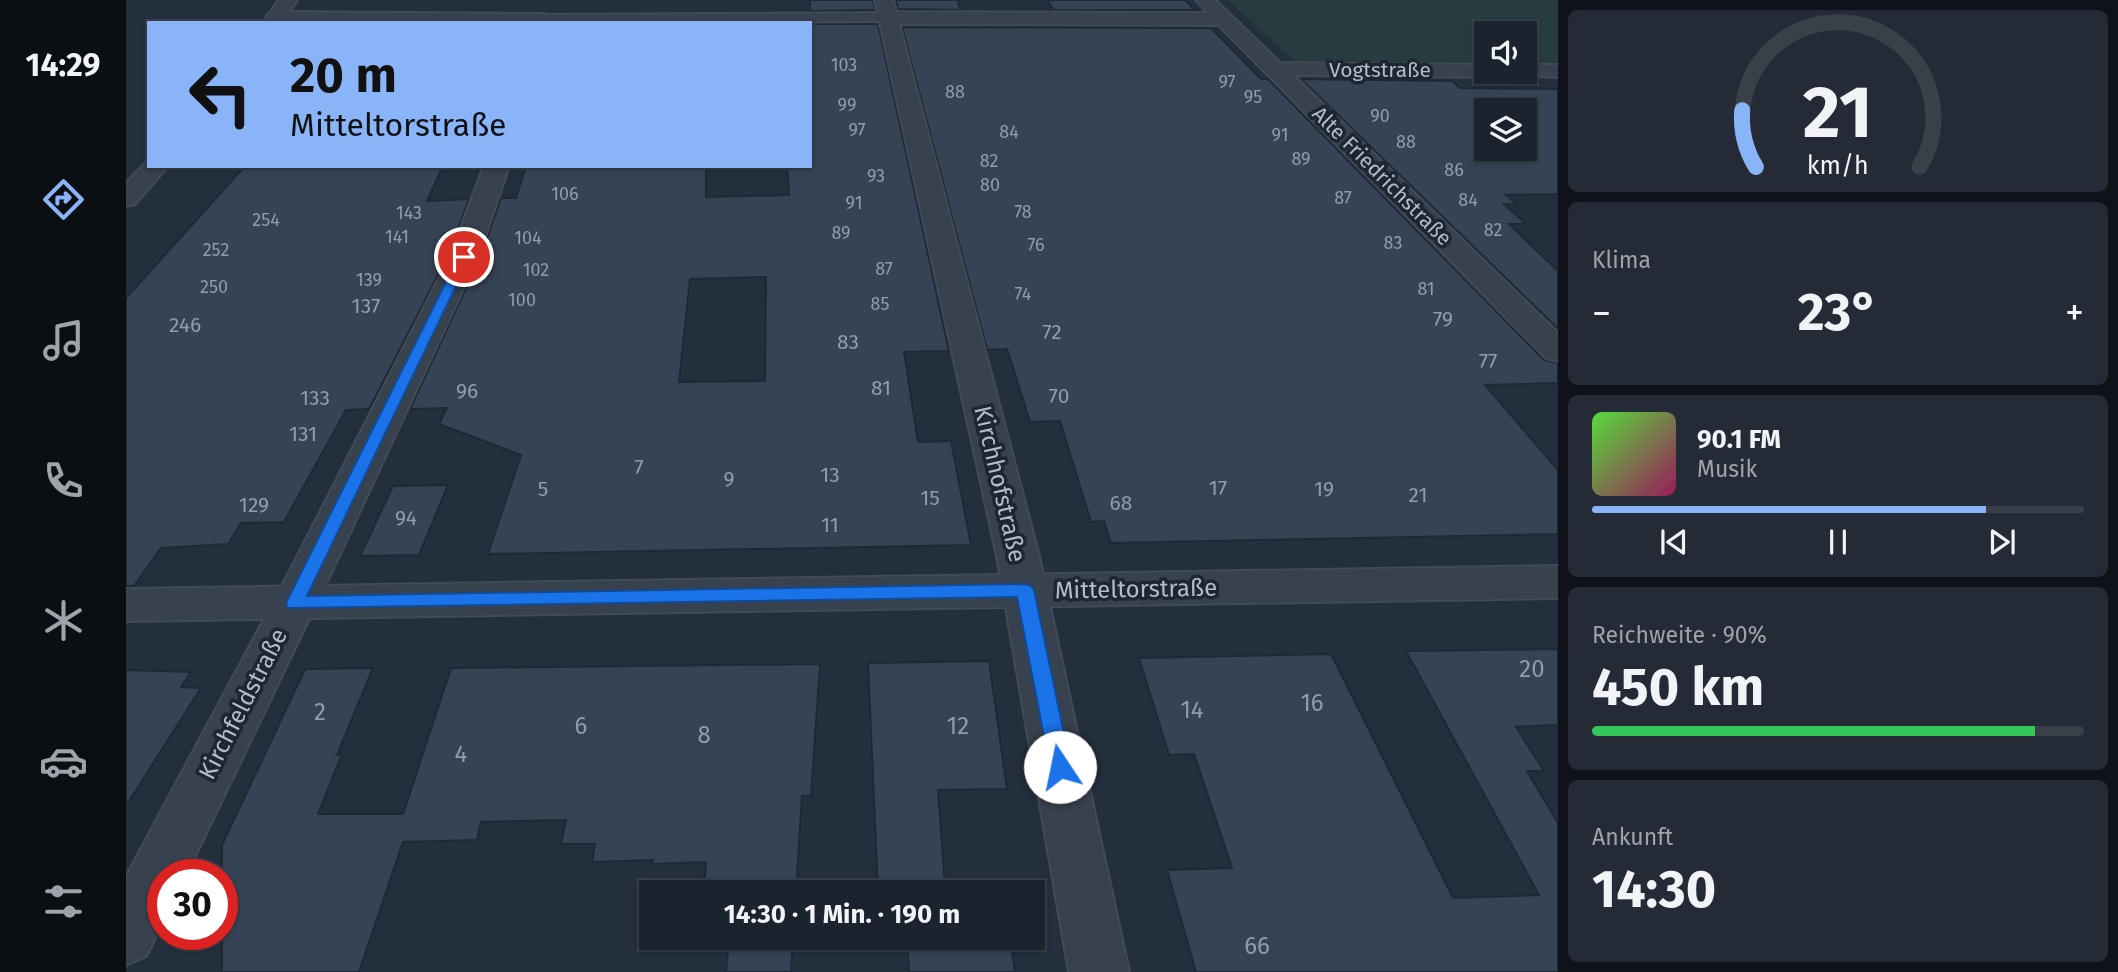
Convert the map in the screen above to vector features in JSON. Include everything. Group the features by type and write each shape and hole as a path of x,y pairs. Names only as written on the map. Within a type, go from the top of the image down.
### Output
{"street":[{"path":"273,20 288,0"},
{"path":"544,21 550,0"},
{"name":"Alte Friedrichstraße","path":"1205,0 1558,351"},
{"path":"273,20 544,21 886,9 1224,19"},
{"name":"Kirchhofstraße","path":"886,9 1025,590 1099,972"},
{"name":"Vogtstraße","path":"1274,69 1474,71"},
{"path":"1537,71 1558,71"},
{"path":"126,198 154,168"},
{"name":"Kirchfeldstraße","path":"126,936 295,603 464,257 497,168"},
{"name":"Mitteltorstraße","path":"126,605 1558,582"}],"green space":[{"path":"1229,0 1558,0 1558,64 1537,63 1537,21 1474,21 1474,63 1296,63"}],"building":[{"path":"810,0 873,0 875,10 810,11"},
{"path":"896,0 958,0 960,10 898,9"},
{"path":"1048,0 1185,0 1195,10 1053,10"},
{"path":"812,24 878,24 949,351 904,352 918,442 951,441 971,545 488,554 521,455 439,424 447,408 410,409 480,258 501,198 516,198 525,168 706,168 706,197 789,195 787,168 812,168","holes":["766,277 765,381 679,382 690,279"]},
{"path":"902,27 1211,28 1261,79 1268,79 1544,360 1558,363 1558,383 1485,385 1558,470 1558,534 1111,543 1104,521 1091,522 1060,421 1030,422 1007,349 987,350"},
{"path":"1301,79 1452,81 1460,88 1558,89 1558,194 1506,195 1517,204 1504,204 1526,224 1509,224 1558,271 1558,329"},
{"path":"243,168 442,168 427,201 469,199 448,256 369,409 346,410 284,522 241,523 228,544 161,548 134,586 126,586 126,298"},
{"path":"448,485 419,555 360,556 393,486"},
{"path":"1558,649 1558,725 1516,727 1544,771 1527,771 1558,823 1558,972 1196,972 1167,870 1232,868 1194,754 1169,755 1139,658 1331,654 1453,898 1539,895 1406,651"},
{"path":"989,661 1007,789 938,790 945,880 877,880 868,663"},
{"path":"820,664 811,796 802,796 797,880 705,880 706,862 592,862 595,844 561,844 566,820 481,822 477,840 403,842 359,972 222,972 222,950 238,950 238,859 222,859 222,845 305,669 373,668 337,755 342,754 318,814 403,814 451,668"},
{"path":"126,670 191,672 181,687 201,688 126,806"},
{"path":"728,950 792,950 791,972 726,972"},
{"path":"908,950 1012,950 1015,972 909,972"}],"route":[{"path":"464,257 295,603 1025,590 1060,767"}]}
